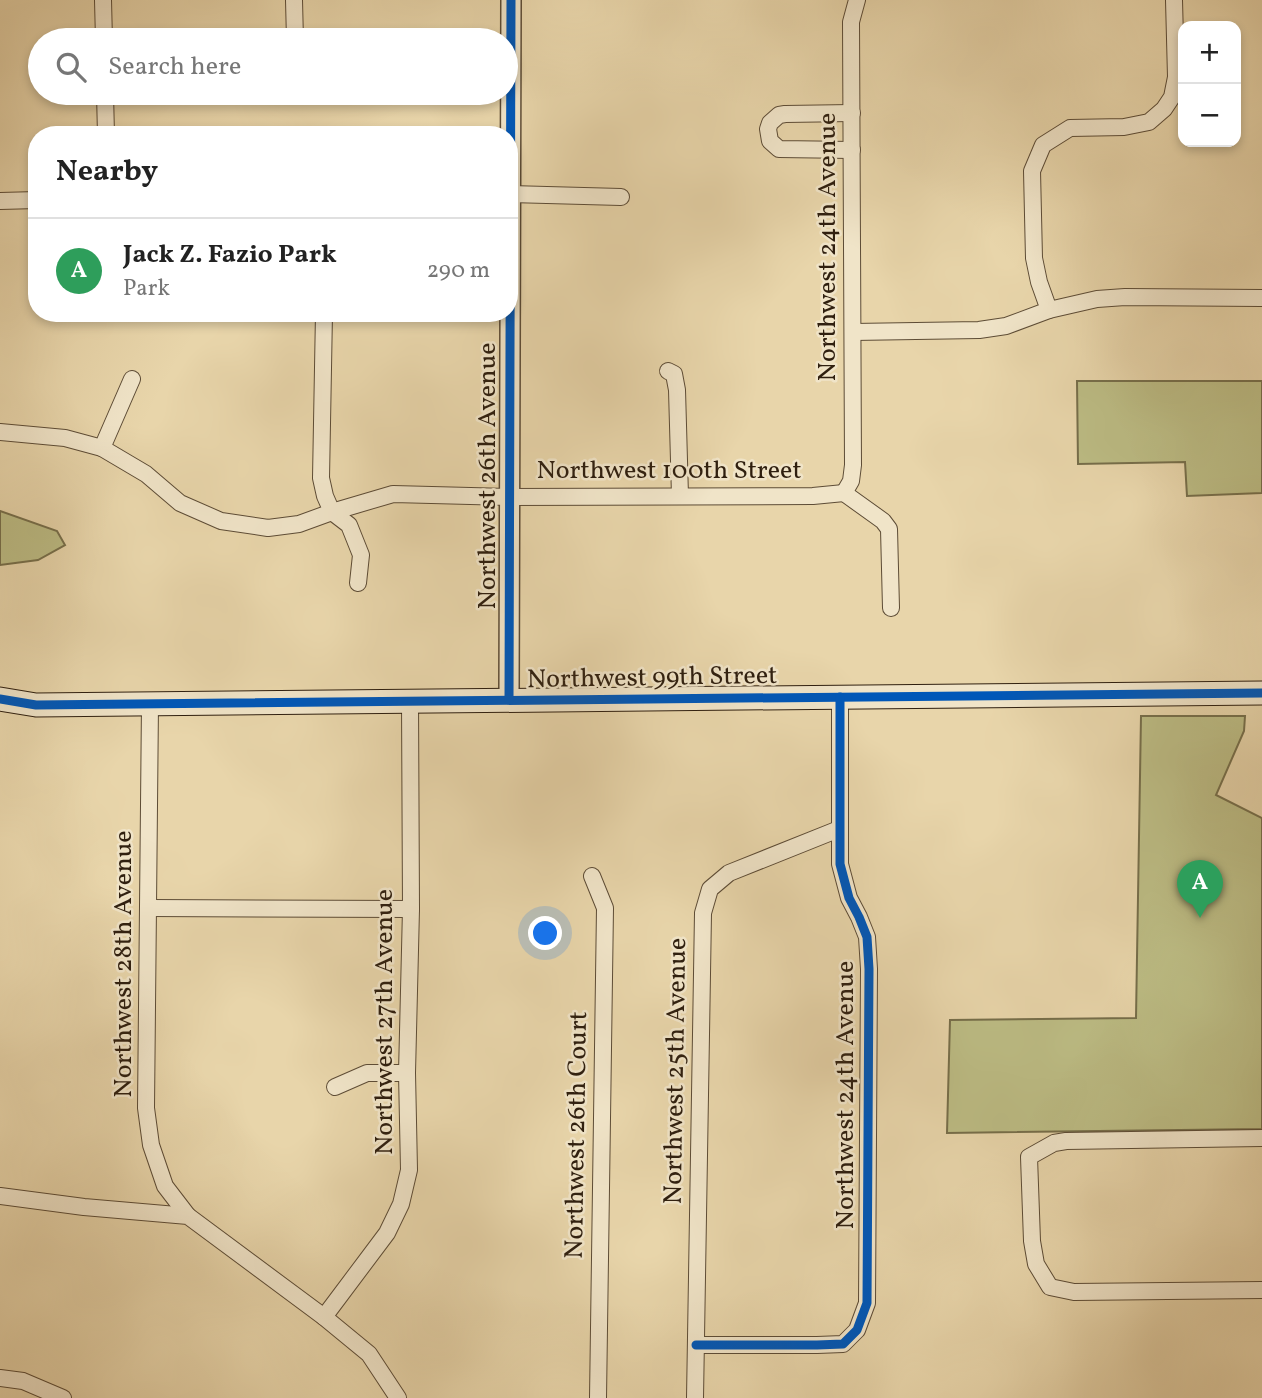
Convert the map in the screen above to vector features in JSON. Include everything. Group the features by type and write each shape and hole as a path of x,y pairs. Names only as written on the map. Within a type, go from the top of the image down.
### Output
{"main road":[{"name":"Northwest 99th Street","path":"0,699 36,705 1262,693"}],"street":[{"path":"103,0 104,28"},
{"path":"294,0 295,28"},
{"name":"Northwest 26th Avenue","path":"511,0 511,28"},
{"name":"Northwest 24th Avenue","path":"844,493 853,465 851,22 857,0"},
{"path":"1049,310 1034,257 1032,171 1043,145 1070,128 1124,127 1149,122 1164,109 1172,97 1176,78 1174,0"},
{"path":"105,105 106,126"},
{"name":"Northwest 26th Avenue","path":"510,105 510,126"},
{"path":"852,113 785,114 774,118 768,129 770,141 779,149 852,150"},
{"path":"518,194 621,197"},
{"path":"0,201 28,200"},
{"path":"853,332 979,330 1006,326 1049,310 1097,299 1125,296 1262,298"},
{"path":"324,322 321,478 332,512 349,526 361,555 359,583"},
{"name":"Northwest 26th Avenue","path":"509,700 510,322"},
{"path":"668,371 674,374 677,390 680,496"},
{"path":"102,448 132,379"},
{"name":"Northwest 100th Street","path":"0,432 65,438 102,448 146,474 180,503 221,521 268,528 299,524 393,494 509,497 813,496 844,493"},
{"path":"844,493 883,521 889,529 891,608"},
{"name":"Northwest 24th Avenue","path":"696,1345 843,1344 857,1330 866,1303 869,969 867,937 849,898 840,864 840,697"},
{"name":"Northwest 27th Avenue","path":"324,1317 387,1233 401,1204 408,1170 410,701"},
{"name":"Northwest 28th Avenue","path":"150,704 146,1108 152,1145 165,1186 188,1216 324,1317 369,1354 398,1398"},
{"name":"Northwest 25th Avenue","path":"695,1398 703,913 710,889 729,873 839,829"},
{"name":"Northwest 26th Court","path":"592,876 605,908 598,1398"},
{"path":"149,908 411,909"},
{"path":"335,1087 367,1073 407,1073"},
{"path":"1262,1138 1066,1141 1055,1143 1029,1157 1032,1241 1036,1264 1050,1287 1074,1292 1262,1290"},
{"path":"0,1196 188,1216"},
{"path":"0,1378 23,1381 63,1398"}],"green space":[{"path":"1077,381 1262,381 1262,493 1187,496 1185,462 1078,464"},
{"path":"0,511 57,531 65,545 38,560 0,565"},
{"path":"1141,716 1245,716 1244,731 1216,795 1262,818 1262,1129 947,1133 950,1020 1136,1018"}],"cycle path":[{"path":"511,0 511,28"},
{"path":"511,105 511,126"},
{"path":"509,700 510,322"},
{"path":"0,699 36,705 1262,693"},
{"path":"696,1345 843,1344 857,1330 867,1303 869,969 867,937 849,898 840,864 840,697"}],"place":[{"name":"Jack Z. Fazio Park","path":"1200,918"}]}
